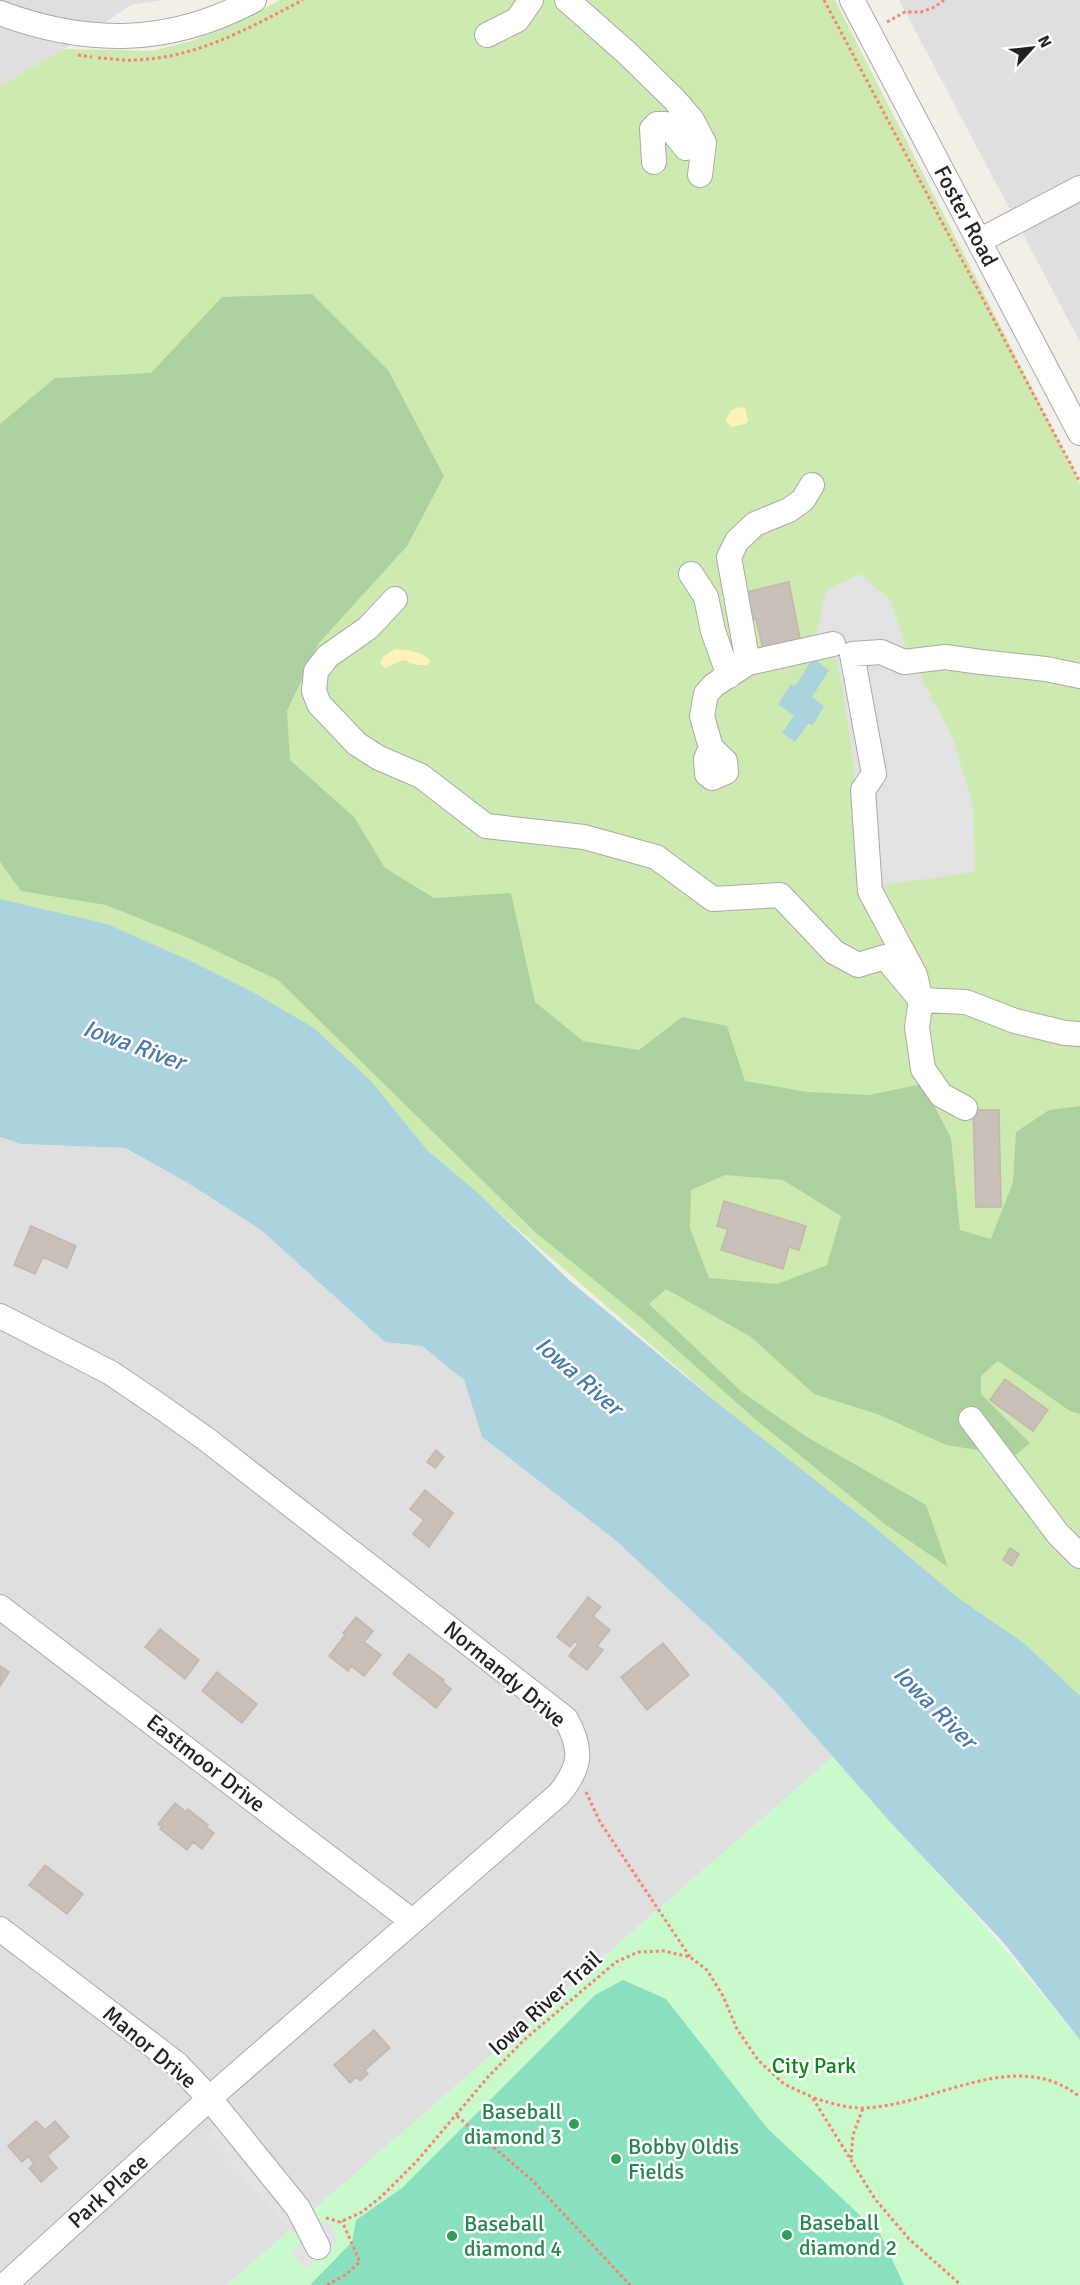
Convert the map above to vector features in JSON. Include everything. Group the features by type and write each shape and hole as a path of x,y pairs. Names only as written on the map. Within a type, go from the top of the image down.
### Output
{"street":[{"path":"0,13 63,33 99,37 136,37 172,31 215,9 254,0"},
{"path":"487,35 517,20 531,0"},
{"path":"567,0 627,53 692,120 704,143 700,175"},
{"name":"Foster Road","path":"852,0 1080,433"},
{"path":"654,162 652,129 657,124 666,124 686,148 704,143"},
{"path":"979,242 1080,188"},
{"path":"739,669 729,557 737,540 755,524 789,510 803,500 812,485"},
{"path":"691,573 706,597 713,631 739,669"},
{"path":"394,599 368,628 328,656 316,671 314,691 319,704 357,744 379,758 421,776 486,826 585,837 656,857 713,899 780,895 834,952 858,965 885,957 921,1000 966,1002 1015,1021 1065,1033 1080,1034"},
{"path":"711,748 702,716 706,694 714,685 739,669 833,644"},
{"path":"965,1108 941,1095 923,1069 917,1027 921,1000 915,975 870,891 863,790 874,774 852,654 881,652 904,662 945,657 1046,669 1080,676"},
{"name":"Normandy Drive","path":"0,1316 111,1373 206,1439 566,1719 575,1737 578,1750 577,1764 571,1779 559,1794 210,2098"},
{"path":"971,1419 1058,1534 1080,1556"},
{"name":"Eastmoor Drive","path":"0,1607 412,1921"},
{"name":"Manor Drive","path":"0,1929 177,2064 210,2098 298,2208 318,2247"},
{"name":"Park Place","path":"6,2284 210,2098"}],"path":[{"path":"824,0 1080,482"},
{"path":"887,22 905,12 921,12 935,7 944,0"},
{"path":"586,1792 600,1822 690,1957 707,1970 723,1996 737,2029 758,2060 784,2084 839,2106 863,2108 894,2104 1001,2076 1040,2077 1069,2088 1080,2097"},
{"name":"Iowa River Trail","path":"342,2221 362,2212 382,2196 417,2161 488,2077 524,2040 616,1962 638,1952 664,1950 690,1957"},
{"path":"812,2097 875,2199 909,2239 961,2285"},
{"path":"851,2160 853,2134 863,2108"},
{"path":"456,2116 532,2180 630,2285"},
{"path":"325,2218 342,2221 360,2262 345,2276 327,2285"}],"shaded area":[{"path":"0,0 163,0 131,5 64,49 0,85"},
{"path":"899,0 1080,0 1080,342"},
{"path":"860,574 890,600 906,648 953,739 973,805 975,872 863,888 855,772 838,661 814,645 826,590"},
{"path":"0,1137 21,1144 124,1148 188,1183 261,1230 385,1342 422,1346 464,1380 482,1437 614,1539 775,1691 833,1757 227,2285 0,2285"},
{"path":"234,2111 298,2187 305,2205 321,2220 332,2224 337,2242 306,2269 292,2254 301,2241 207,2137"}],"green space":[{"path":"280,0 835,0 1080,483 1080,1718 427,1150 0,901 0,85 64,49 152,51 191,41 234,24"},
{"path":"312,294 388,370 444,476 407,546 319,643 287,711 290,760 354,817 385,868 434,898 511,893 535,1002 583,1041 639,1050 682,1017 727,1026 745,1081 807,1092 869,1095 923,1084 951,1138 960,1230 991,1239 1013,1182 1016,1132 1049,1110 1080,1106 1080,1414 1070,1411 998,1361 981,1376 981,1394 1030,1443 1014,1456 946,1445 880,1415 814,1394 751,1337 666,1289 649,1304 742,1392 807,1437 926,1505 948,1567 886,1525 755,1419 641,1318 535,1232 278,980 191,939 106,905 21,891 0,862 0,424 55,378 151,373 222,297","holes":["725,1175 783,1180 841,1216 827,1265 777,1284 709,1278 690,1228 691,1190"]},
{"name":"City Park","path":"833,1757 993,1935 1080,2040 1080,2285 227,2285"},
{"name":"Bobby Oldis Fields","path":"623,1980 666,1999 768,2129 880,2234 904,2285 310,2285 352,2242 356,2220 402,2188 595,1995"}],"sand":[{"path":"745,408 748,421 732,427 725,420 732,410"},
{"path":"395,649 419,653 431,661 427,665 416,665 403,660 385,668 380,663 383,657"}],"water":[{"path":"813,658 829,670 812,697 824,706 813,725 808,724 795,742 782,733 794,716 778,704 791,684 795,686"},
{"name":"Iowa River","path":"0,899 107,924 251,991 314,1028 371,1081 427,1150 480,1195 570,1281 720,1405 867,1521 957,1597 1025,1644 1080,1696 1080,2040 1003,1942 892,1824 775,1691 614,1539 482,1437 464,1380 422,1346 385,1342 261,1230 188,1183 125,1148 21,1144 0,1137"}],"building":[{"path":"789,582 802,649 765,658 756,619 744,622 738,594"},
{"path":"973,1110 999,1110 1001,1207 976,1207"},
{"path":"724,1201 806,1226 799,1250 789,1247 783,1269 721,1250 728,1229 717,1226"},
{"path":"31,1226 76,1246 67,1268 43,1257 35,1274 14,1265"},
{"path":"1005,1379 1048,1410 1033,1431 990,1400"},
{"path":"436,1450 444,1457 435,1468 427,1462"},
{"path":"425,1490 453,1513 429,1547 413,1534 424,1520 410,1509"},
{"path":"1010,1548 1019,1554 1012,1566 1003,1560"},
{"path":"588,1597 601,1607 593,1616 610,1630 597,1646 603,1650 587,1670 569,1656 578,1644 575,1641 570,1647 557,1637"},
{"path":"356,1617 373,1631 364,1642 381,1655 364,1676 351,1666 348,1671 329,1656"},
{"path":"160,1629 199,1660 185,1679 145,1647"},
{"path":"663,1643 689,1675 647,1710 621,1677"},
{"path":"409,1654 444,1680 443,1682 451,1689 436,1708 393,1674"},
{"path":"0,1666 9,1672 0,1686"},
{"path":"217,1672 257,1704 242,1723 202,1691"},
{"path":"175,1803 186,1812 188,1809 208,1825 206,1827 214,1833 202,1849 193,1842 187,1850 160,1829 162,1827 158,1824"},
{"path":"45,1865 83,1894 67,1914 29,1885"},
{"path":"374,2030 390,2048 365,2070 368,2074 360,2081 357,2077 350,2083 334,2065"},
{"path":"36,2121 45,2130 55,2121 69,2137 47,2156 57,2168 41,2182 29,2168 34,2164 28,2156 22,2162 8,2146"}],"place":[{"name":"Baseball diamond 3","path":"574,2124"},
{"name":"Bobby Oldis Fields","path":"616,2159"},
{"name":"Baseball diamond 2","path":"787,2235"},
{"name":"Baseball diamond 4","path":"452,2236"}]}
